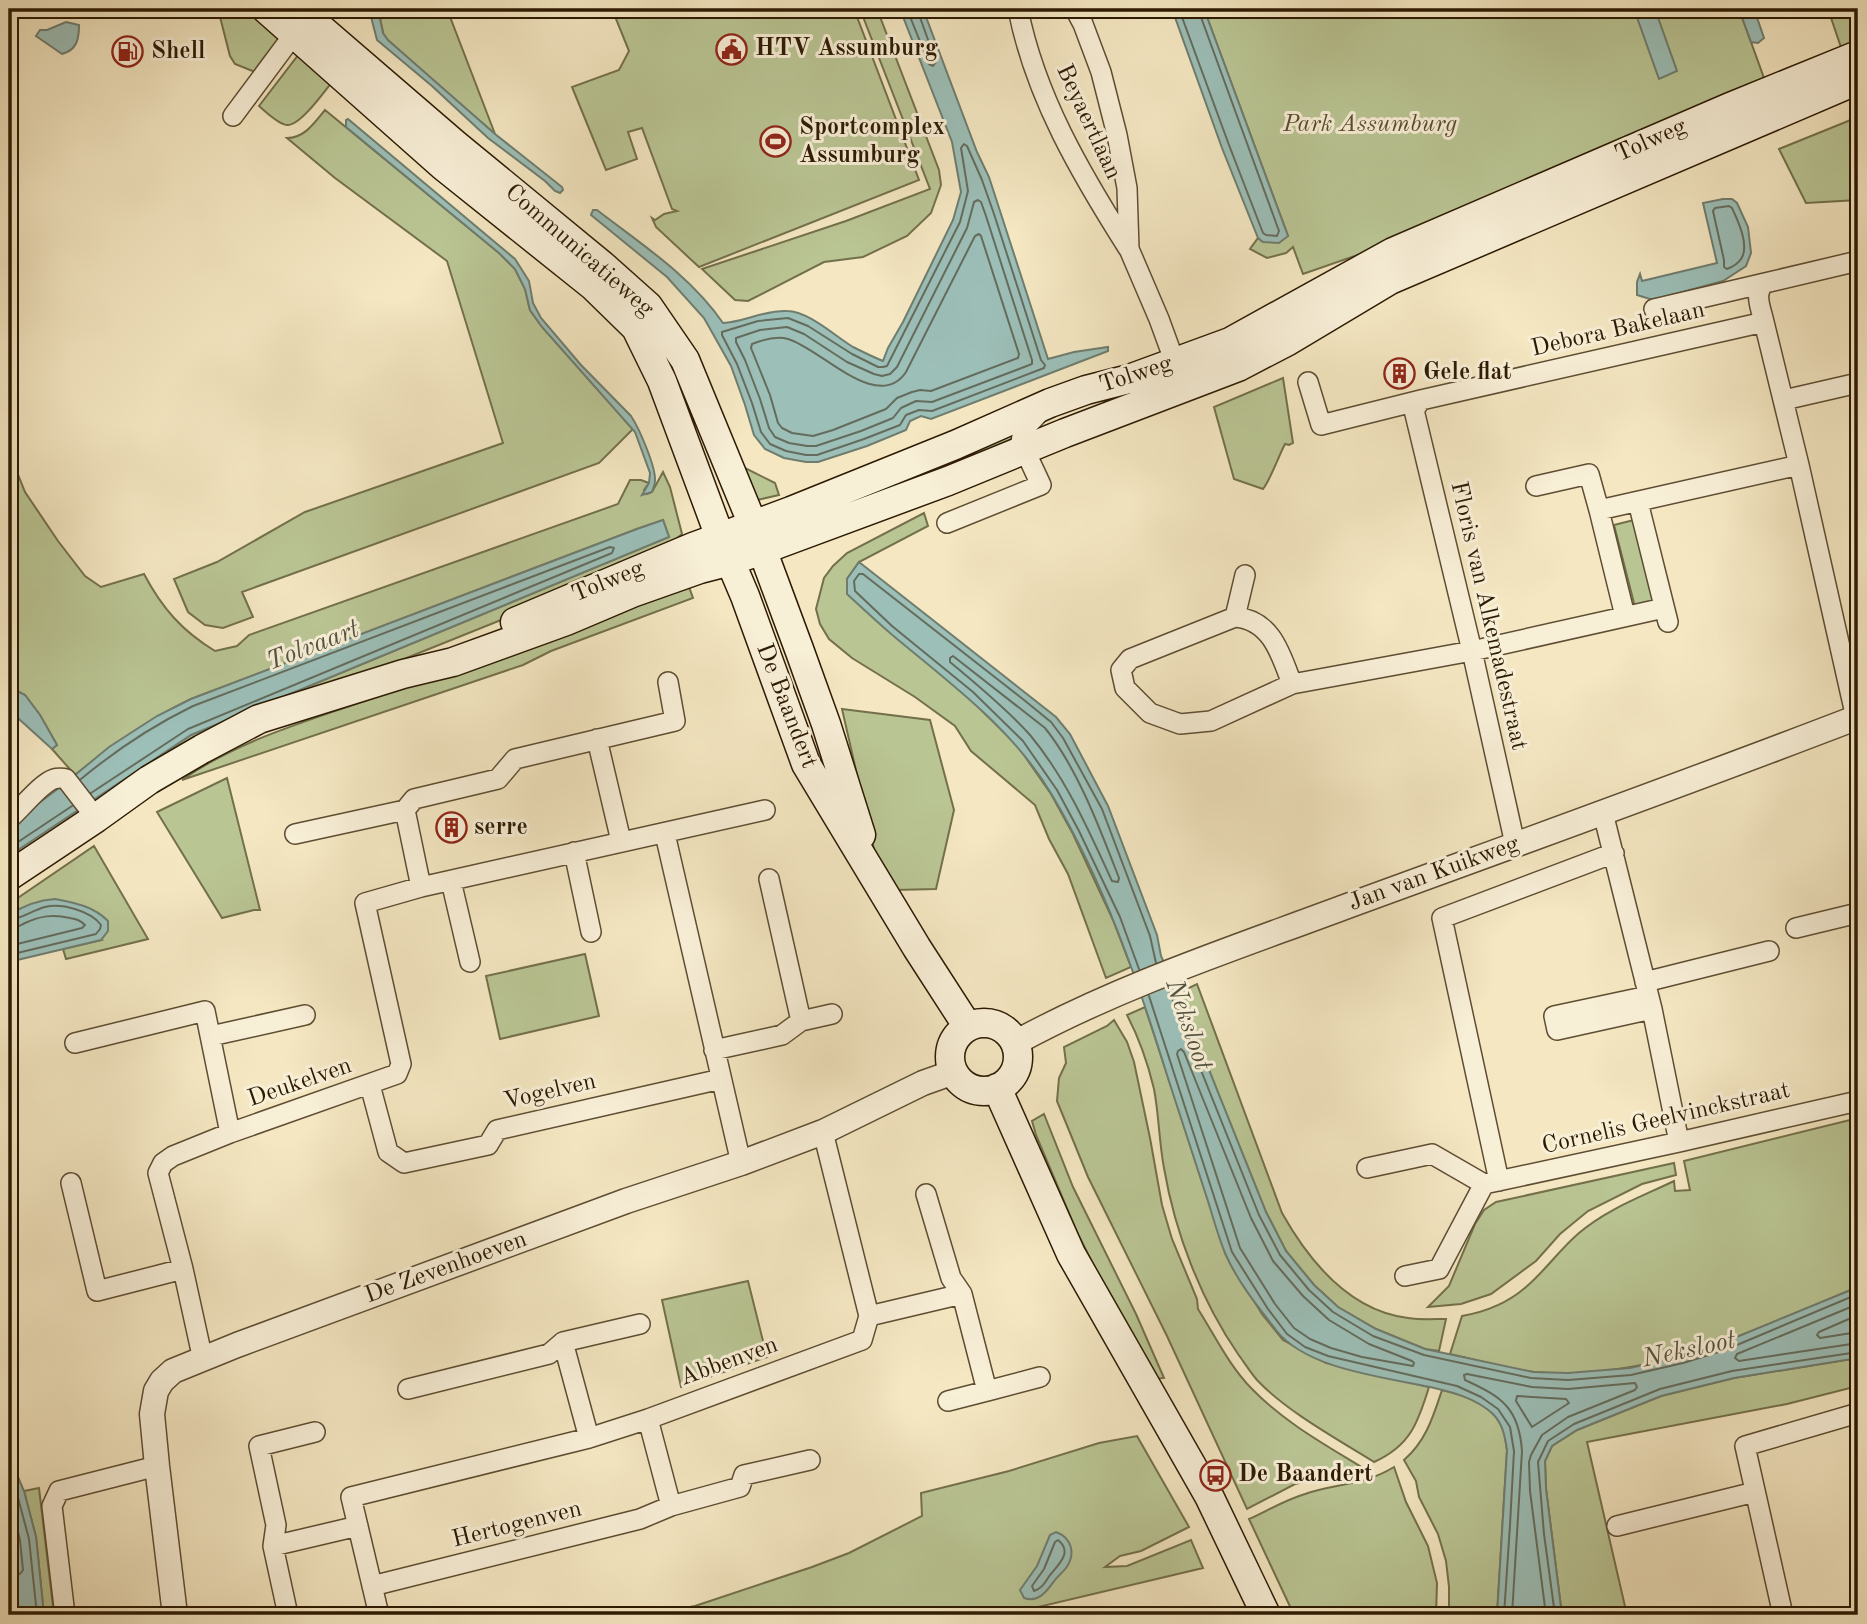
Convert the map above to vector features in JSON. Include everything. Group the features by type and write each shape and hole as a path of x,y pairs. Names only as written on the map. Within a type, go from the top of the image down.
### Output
{"main road":[{"name":"Communicatieweg","path":"266,9 303,17 603,265 648,306 685,360 757,538"},
{"name":"Communicatieweg","path":"303,17 443,166 593,286 636,328 662,381 726,549"},
{"name":"Tolweg","path":"9,876 92,813 259,719 403,674 453,662 700,569 726,549 1024,450 1179,375 1393,252 1858,55"},
{"name":"Tolweg","path":"757,538 943,450 1086,390 1129,379 1238,366 1390,280 1858,80"},
{"name":"De Baandert","path":"757,538 826,724 876,881"},
{"name":"De Baandert","path":"726,549 806,764 968,1027"},
{"path":"989,1023 1000,1027 1015,1043 1018,1053 1013,1074 1006,1083 997,1088 985,1091 972,1088 962,1082 954,1072 950,1052 959,1033 968,1027 989,1023"},
{"path":"997,1088 1071,1254 1209,1496 1266,1615"}],"street":[{"name":"Beyaertlaan","path":"1018,9 1038,80 1094,195 1129,249 1179,375"},
{"name":"Beyaertlaan","path":"1075,9 1101,72 1117,135 1127,188 1129,249"},
{"path":"233,116 303,17"},
{"name":"Debora Bakelaan","path":"1654,309 1858,261"},
{"path":"1765,283 1758,293 1857,717"},
{"name":"Debora Bakelaan","path":"1308,382 1321,425 1764,321"},
{"path":"1784,400 1858,383"},
{"name":"Floris van Alkemadestraat","path":"1420,400 1414,410 1515,844"},
{"path":"947,523 1041,485 1021,442 1023,430 1051,403"},
{"path":"1599,510 1799,465"},
{"path":"1536,486 1589,474 1625,616"},
{"path":"1292,684 1271,636 1248,618 1236,617 1130,659 1121,670 1125,688 1150,712 1180,724 1211,721 1292,684 1472,651 1625,616 1666,615 1638,502"},
{"path":"1236,617 1245,575"},
{"path":"295,834 405,810 414,799 498,779 515,759 675,721 668,682"},
{"name":"Jan van Kuikweg","path":"1015,1043 1045,1026 1176,970 1857,717"},
{"path":"597,739 621,841"},
{"path":"9,819 55,778 66,779 92,813"},
{"path":"405,810 421,887"},
{"name":"Deukelven","path":"203,1360 158,1173 163,1163 173,1156 397,1074 401,1064 365,903 421,887 765,810"},
{"path":"1603,813 1648,995 1679,1142"},
{"path":"665,834 741,1163"},
{"path":"574,852 591,932"},
{"name":"Jan van Kuikweg","path":"1492,1183 1442,918 1614,853"},
{"path":"769,879 801,1021"},
{"path":"451,881 470,962"},
{"path":"1796,928 1858,913"},
{"path":"1648,995 1769,951"},
{"path":"75,1043 205,1012 230,1133"},
{"path":"714,1050 782,1035 801,1021 832,1014"},
{"path":"211,1036 305,1015"},
{"name":"De Zevenhoeven","path":"175,1615 152,1414 156,1391 173,1370 626,1201 741,1163 823,1132 923,1083 954,1072"},
{"name":"Vogelven","path":"370,1085 388,1152 404,1163 488,1145 497,1130 721,1079"},
{"name":"Cornelis Geelvinckstraat","path":"1492,1183 1858,1101"},
{"path":"823,1132 869,1316 962,1294"},
{"path":"1367,1168 1432,1154 1492,1183 1439,1269 1405,1276"},
{"path":"71,1182 97,1292 183,1269"},
{"path":"926,1194 951,1278 962,1294 987,1391"},
{"name":"Abbenven","path":"379,1615 351,1497 589,1438 648,1419 862,1340 869,1316"},
{"path":"408,1389 549,1354 563,1342 640,1324"},
{"path":"563,1342 589,1438"},
{"path":"947,1401 1040,1377"},
{"path":"1783,1615 1745,1446 1858,1413"},
{"path":"648,1419 671,1506"},
{"path":"288,1615 273,1546 276,1525 259,1446 314,1432"},
{"name":"Hertogenven","path":"372,1586 640,1519 671,1506 740,1487 744,1475 810,1460"},
{"path":"65,1615 51,1506 59,1491 157,1466"},
{"path":"1617,1526 1755,1492"},
{"path":"273,1546 358,1526"}],"green space":[{"path":"218,9 251,9 281,37 255,72 235,64 230,56"},
{"path":"378,9 447,9 495,134 384,37"},
{"name":"Sportcomplex Assumburg","path":"612,9 854,9 919,180 699,267 656,227 652,218 655,220 664,214 677,211 672,209 642,128 628,132 637,159 606,170 572,87 619,70 629,51"},
{"path":"860,9 877,9 939,170 941,185 931,213 907,236 863,257 824,262 748,301 735,300 702,269 846,221 930,189"},
{"name":"Park Assumburg","path":"1204,9 1739,9 1764,78 1369,251 1303,274 1293,247 1286,253 1267,258 1250,249 1258,238 1263,242 1288,236"},
{"path":"1828,9 1858,9 1858,52 1845,59"},
{"path":"299,54 332,82 305,114 287,125 259,106"},
{"path":"325,110 515,269 525,289 530,310 542,327 633,429 599,463 242,592 253,617 223,628 205,625 188,612 174,579 217,562 305,512 503,443 447,261 335,178 287,138 304,132"},
{"path":"1858,117 1858,200 1806,203 1779,149"},
{"path":"1283,378 1293,443 1285,444 1263,489 1234,479 1214,407"},
{"path":"1015,428 1016,448 803,519 955,460"},
{"path":"9,452 25,492 85,576 101,587 144,574 174,618 215,651 237,646 249,635 618,504 630,480 649,483 644,490 647,494 652,492 663,472 670,487 682,534 640,564 404,659 254,714 97,808 89,803 191,735 669,537 663,520 191,699 130,734 75,775 52,749 57,745 25,695 9,687"},
{"path":"739,465 775,483 779,495 757,500"},
{"path":"924,513 928,526 859,562 847,579 1017,745 1051,794 1113,920 1131,967 1106,978 1068,874 1035,805 971,751 955,726 915,697 852,658 829,639 820,624 816,609 824,578 833,566 847,553"},
{"path":"1634,520 1656,603 1635,607 1614,525"},
{"path":"689,587 693,598 551,651 523,665 182,780 248,743"},
{"path":"842,709 930,720 954,810 936,889 894,890 874,849"},
{"path":"227,778 260,910 222,918 157,812"},
{"path":"94,846 148,939 66,959 63,949 101,940 18,909 9,915 9,904"},
{"path":"585,954 599,1016 500,1039 486,976"},
{"path":"1197,984 1282,1213 1293,1231 1333,1281 1368,1305 1408,1318 1446,1319 1439,1351 1425,1349 1376,1329 1338,1307 1314,1285 1286,1251 1266,1212 1178,993"},
{"path":"1145,1007 1226,1255 1262,1314 1283,1340 1326,1363 1429,1387 1411,1432 1386,1456 1374,1462 1282,1403 1249,1370 1212,1311 1191,1265 1175,1217 1162,1158 1154,1089 1143,1051 1127,1015"},
{"path":"1114,1020 1127,1042 1134,1062 1162,1205 1172,1239 1197,1299 1198,1309 1230,1361 1264,1401 1319,1441 1363,1468 1295,1484 1247,1509 1167,1336 1088,1177 1057,1101 1059,1078 1066,1063 1064,1047"},
{"path":"1044,1114 1073,1187 1136,1314 1164,1378 1154,1379 1077,1232 1032,1121"},
{"path":"1858,1118 1858,1287 1701,1349 1619,1369 1577,1373 1534,1372 1450,1354 1462,1316 1496,1306 1512,1297 1540,1274 1572,1239 1601,1217 1674,1181 1675,1191 1690,1190 1684,1161"},
{"path":"1674,1163 1676,1175 1642,1184 1588,1211 1560,1234 1536,1261 1491,1294 1461,1304 1428,1307 1449,1286 1475,1224 1484,1210 1496,1202"},
{"path":"748,1281 767,1357 681,1387 662,1300"},
{"path":"1858,1358 1858,1386 1787,1404 1587,1442 1627,1615 1562,1615 1546,1489 1545,1461 1552,1446 1577,1430 1661,1396 1734,1378"},
{"path":"1442,1390 1461,1395 1488,1409 1501,1424 1505,1435 1507,1450 1497,1615 1449,1615 1446,1561 1438,1534 1419,1497 1416,1481 1404,1460 1423,1437"},
{"path":"1137,1436 1189,1527 1141,1551 1120,1556 1105,1567 1127,1566 1191,1540 1203,1568 1004,1615 649,1615 695,1606 849,1553 922,1516 921,1493 1009,1471 1099,1443"},
{"path":"1394,1467 1406,1502 1428,1546 1437,1583 1436,1615 1294,1615 1249,1519 1298,1496 1372,1478"},
{"path":"39,1488 54,1615 44,1615 36,1537 24,1491"}],"water":[{"path":"369,9 378,9 383,33 388,40 563,190 560,193 555,191 488,138 377,40"},
{"path":"900,9 923,9 989,177 1048,359 1108,347 1108,351 931,419 921,416 910,421 906,430 867,446 818,462 784,458 765,449 754,435 731,366 704,318 667,277 591,215 593,210 597,210 664,262 696,290 723,323 770,312 795,312 812,319 853,347 883,361 953,220 961,192 952,142"},
{"path":"1172,9 1204,9 1288,236 1279,243 1263,242 1258,238"},
{"path":"1634,9 1655,9 1677,71 1659,79"},
{"path":"1739,9 1754,9 1764,38 1758,43 1751,42"},
{"path":"66,22 79,25 76,43 67,52 62,54 36,36 40,30"},
{"path":"348,119 515,259 529,281 533,303 541,318 581,365 631,416 653,467 655,481 652,492 642,495 649,483 650,473 635,432 542,327 530,310 525,289 515,269 346,127"},
{"path":"1732,199 1737,203 1748,227 1751,253 1746,266 1723,281 1653,300 1637,295 1640,274 1642,281 1717,263 1703,203"},
{"path":"663,520 669,537 191,735 9,856 9,825 109,747 157,716 191,699"},
{"name":"Neksloot","path":"859,562 1056,717 1070,734 1108,806 1157,935 1161,956 1266,1212 1286,1251 1314,1285 1338,1307 1376,1329 1425,1349 1533,1372 1568,1373 1630,1368 1681,1356 1722,1343 1858,1287 1858,1358 1734,1378 1661,1396 1577,1430 1552,1446 1545,1461 1546,1489 1562,1615 1497,1615 1507,1450 1499,1422 1486,1408 1463,1396 1369,1375 1326,1363 1306,1354 1276,1330 1255,1303 1222,1247 1132,969 1104,897 1071,828 1036,771 999,727 847,594 847,579"},
{"path":"9,687 25,695 40,715 57,745 52,749 9,710"},
{"path":"55,899 96,912 108,921 108,931 101,940 9,962 9,915 31,904"},
{"path":"9,1456 24,1491 36,1537 44,1615 12,1615 14,1609 9,1564"},
{"path":"1056,1532 1069,1542 1069,1563 1046,1592 1034,1599 1024,1598 1020,1590 1037,1566 1050,1535"}],"place":[{"name":"HTV Assumburg","path":"732,49"},
{"name":"Shell","path":"128,52"},
{"name":"Sportcomplex Assumburg","path":"776,142"},
{"name":"Gele flat","path":"1400,373"},
{"name":"serre","path":"451,828"},
{"name":"De Baandert","path":"1215,1475"}],"water label":[{"name":"Tolvaart","path":"313,646"}]}
